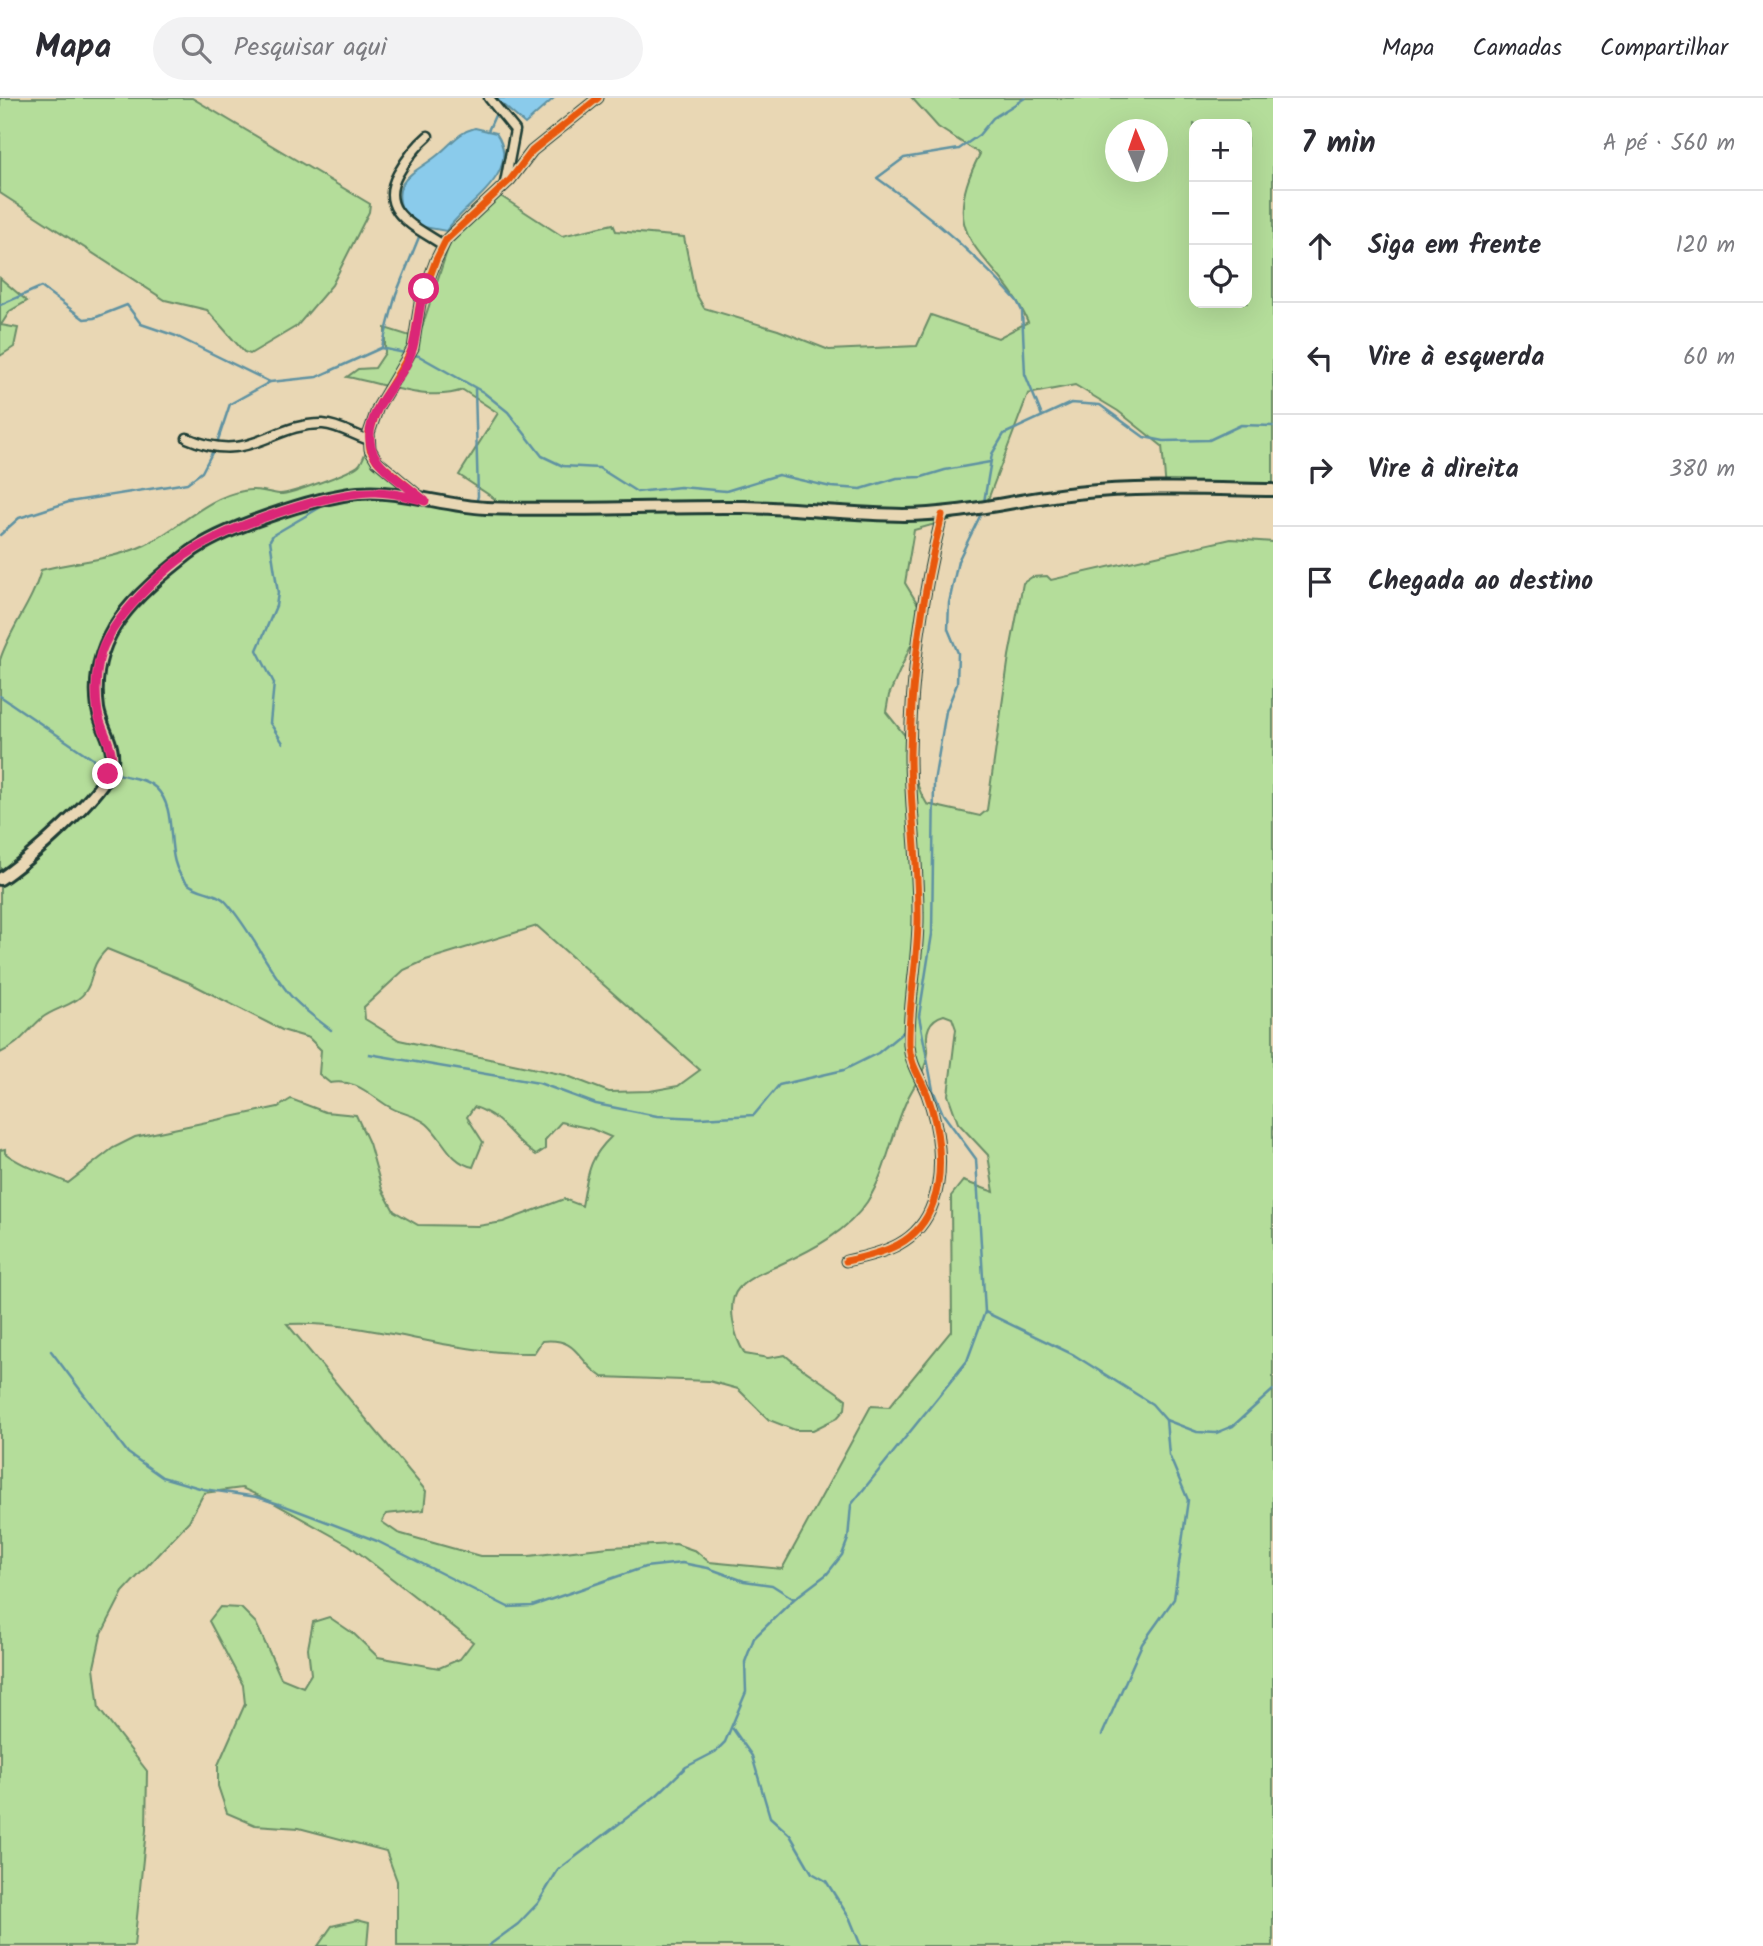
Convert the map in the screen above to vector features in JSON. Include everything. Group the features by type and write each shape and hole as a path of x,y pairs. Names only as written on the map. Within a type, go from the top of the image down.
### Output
{"main road":[{"path":"0,879 77,813 108,774 112,749 97,704 100,657 119,618 161,576 199,546 294,509 352,494 374,492 425,501 501,508 743,507 942,515 1075,493 1273,490"}],"street":[{"path":"489,98 514,128 504,186"},
{"path":"425,501 377,461 369,440 370,427 378,407 406,364 412,348 420,303 443,245 504,186 532,151 598,98"},
{"path":"428,136 408,156 391,186 390,198 404,218 443,245"},
{"path":"187,438 199,443 236,448 320,424 369,440"},
{"path":"846,1261 901,1245 926,1220 934,1201 938,1166 937,1132 926,1093 912,1065 909,1047 918,942 910,755 917,652 929,566 942,515"}],"green space":[{"path":"0,98 192,98 370,204 369,212 332,285 297,326 250,354 244,352 207,310 165,300 0,193"},
{"path":"912,98 1273,98 1273,489 1166,489 1162,446 1118,411 1075,385 1028,394 984,510 914,530 905,583 925,616 925,625 911,645 889,695 886,712 915,748 915,777 927,804 980,816 987,810 1009,656 1023,583 1032,577 1047,576 1051,580 1231,539 1273,542 1273,1946 397,1946 397,1881 386,1851 299,1828 255,1825 227,1813 218,1786 218,1765 245,1704 243,1685 209,1621 220,1607 241,1608 256,1623 281,1678 303,1687 311,1674 308,1648 313,1622 329,1617 354,1634 378,1657 439,1668 460,1659 473,1642 349,1545 242,1488 204,1493 189,1521 123,1592 101,1635 94,1667 99,1709 147,1771 146,1830 134,1946 0,1946 0,1150 5,1149 5,1153 19,1162 68,1183 113,1148 135,1137 278,1107 291,1099 325,1112 356,1115 369,1143 382,1189 394,1211 418,1225 478,1226 503,1222 564,1199 582,1206 593,1161 611,1137 592,1129 561,1122 545,1140 545,1149 536,1155 500,1122 474,1107 467,1117 483,1142 473,1167 452,1155 433,1130 422,1121 393,1109 354,1085 330,1083 319,1074 321,1050 309,1038 282,1030 190,983 107,949 94,967 88,987 81,996 47,1015 18,1042 0,1053 0,660 33,593 41,570 133,550 230,494 252,490 285,493 345,473 359,465 366,451 408,484 420,499 476,513 490,513 495,499 459,475 498,413 463,390 420,393 347,377 358,369 375,368 385,353 385,328 410,336 420,333 449,245 499,195 562,236 613,224 616,231 684,237 695,292 704,308 778,330 829,350 917,346 931,315 998,338 1028,322 1015,298 974,246 966,229 963,209 967,185 980,154 938,127","holes":["537,926 700,1070 678,1086 650,1091 609,1092 565,1075 399,1040 365,1019 364,1007 404,970 426,960","944,1015 952,1018 956,1029 948,1095 958,1123 988,1155 994,1192 963,1181 951,1196 952,1330 889,1407 871,1406 782,1569 709,1562 696,1551 676,1544 609,1547 529,1556 480,1556 398,1533 382,1522 386,1514 424,1510 426,1491 287,1324 349,1327 503,1352 534,1353 542,1341 554,1341 571,1346 602,1377 709,1381 738,1389 769,1420 795,1430 813,1430 837,1418 845,1409 846,1399 785,1355 768,1358 745,1354 733,1321 735,1295 748,1280 840,1231 867,1202 879,1178 906,1102 925,1066 929,1027 933,1021"]},
{"path":"0,278 27,301 10,311 1,325 18,328 14,347 0,356"},
{"path":"357,1920 369,1923 367,1946 318,1946 332,1926"}],"water":[{"path":"495,98 554,98 525,124"},
{"path":"475,128 496,133 503,148 503,162 489,187 446,231 424,227 405,216 400,203 402,184 460,135"}],"waterway":[{"path":"1025,98 993,118 979,135 959,149 904,158 877,178 951,235 1017,301 1022,311 1025,374 1042,416"},
{"path":"488,131 497,111"},
{"path":"382,347 396,294 421,232"},
{"path":"0,305 41,287 84,319 94,318 127,305 141,324 176,336 270,382"},
{"path":"217,443 230,404 270,382 317,377 381,348 419,356 483,392 508,412 542,456 563,466 599,468 637,492 680,487 726,491 778,475 831,487 861,489 897,478 922,477 990,462"},
{"path":"475,389 476,504"},
{"path":"984,502 992,454 1004,434 1071,403 1100,405 1144,437 1164,441 1209,440 1241,425 1273,426"},
{"path":"0,535 19,518 69,502 187,483 202,472 214,449"},
{"path":"394,499 433,506"},
{"path":"283,743 270,723 274,683 257,650 276,606 278,593 270,540 273,535 326,504"},
{"path":"488,1946 518,1924 538,1903 558,1870 657,1795 686,1767 715,1752 725,1742 746,1692 745,1662 754,1638 794,1599 827,1574 842,1555 848,1539 851,1505 967,1361 985,1312 976,1159 943,1114 933,1090 919,1016 932,934 934,782 946,711 957,684 958,653 948,629 949,603 958,561 982,512"},
{"path":"0,696 106,768"},
{"path":"112,771 152,784 156,788 168,810 172,849 179,873 191,886 226,902 290,995 331,1030"},
{"path":"369,1054 539,1083 596,1104 657,1116 700,1118 754,1115 779,1085 844,1070 878,1053 907,1029"},
{"path":"985,1312 1074,1355 1152,1404 1166,1420 1197,1432 1216,1433 1233,1426 1273,1390"},
{"path":"51,1351 128,1453 162,1477 203,1489 257,1497 285,1506 377,1541 508,1607 532,1606 645,1567 682,1563 708,1568 744,1581 772,1585 794,1599"},
{"path":"1102,1735 1142,1644 1174,1599 1188,1500 1169,1455 1166,1420"},
{"path":"733,1729 752,1756 770,1817 790,1835 812,1873 826,1881 850,1919 861,1946"}],"cycle path":[{"path":"425,501 377,461 370,449 369,433 378,407 413,348 420,303 436,260 446,240 510,180 532,151 598,98"},
{"path":"846,1261 887,1250 919,1228 933,1203 939,1177 935,1120 913,1064 909,1045 918,913 910,755 919,634 942,515"}],"route":[{"path":"108,774 112,749 97,704 97,671 100,657 108,635 119,618 161,576 199,546 294,509 352,494 374,492 425,501 377,461 370,449 369,440 370,427 378,407 406,364 415,340 424,289"}]}
